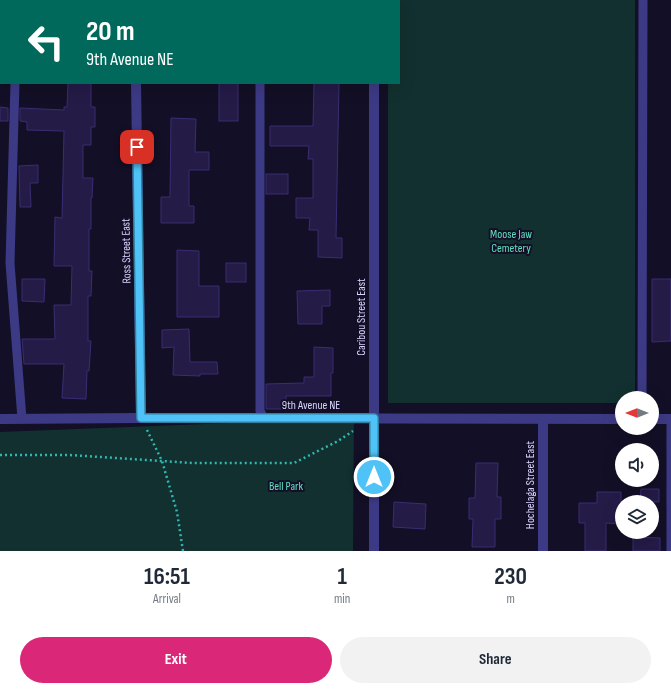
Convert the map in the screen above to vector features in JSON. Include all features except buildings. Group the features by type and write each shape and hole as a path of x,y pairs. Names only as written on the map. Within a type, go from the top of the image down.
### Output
{"street":[{"name":"Ross Street East","path":"136,84 141,418"},
{"name":"Caribou Street East","path":"374,84 374,551"},
{"name":"9th Avenue NE","path":"0,419 615,419"},
{"name":"Hochelaga Street East","path":"542,551 543,419"},
{"path":"659,419 671,420"}],"lane":[{"path":"642,391 643,0"},
{"path":"15,84 10,263 22,419"},
{"path":"260,84 260,411 264,418"},
{"path":"671,420 671,551"}],"path":[{"path":"141,418 162,461 177,512 183,551"},
{"path":"0,455 70,455 192,463 294,463 338,441 356,430"}],"green space":[{"name":"Moose Jaw Cemetery","path":"400,0 635,0 635,391 615,391 615,403 388,403 388,84 400,84"},
{"name":"Bell Park","path":"354,418 353,551 0,551 0,432"}],"route":[{"path":"137,147 141,418 374,418 374,477"}]}
